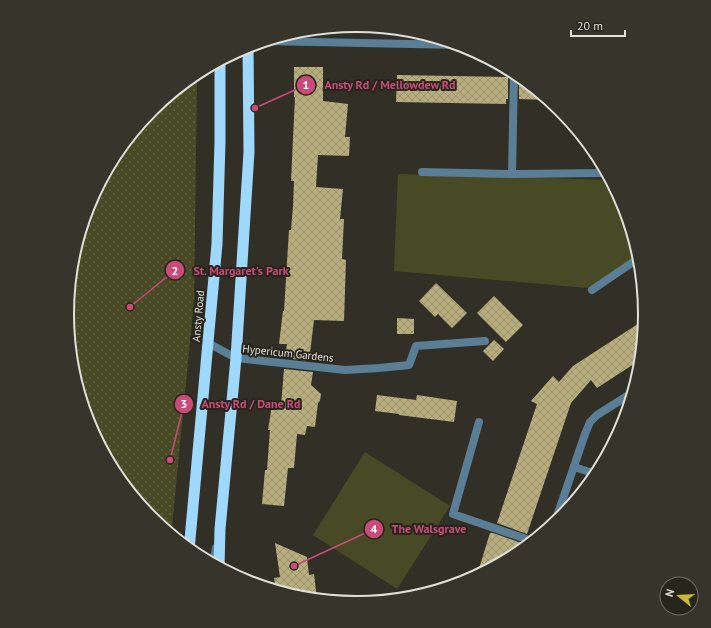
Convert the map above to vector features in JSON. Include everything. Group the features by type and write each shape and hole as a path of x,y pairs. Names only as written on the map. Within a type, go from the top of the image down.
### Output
{"highway":[{"path":"219,561 220,529 236,358 249,152 248,53"},
{"name":"Ansty Road","path":"190,542 217,244 220,142 220,67"}],"street":[{"path":"285,41 437,45"},
{"path":"512,174 514,81"},
{"path":"422,172 512,174 600,173"},
{"path":"592,290 633,262"},
{"name":"Hypericum Gardens","path":"208,343 236,358 345,370 409,365 416,346 485,341"},
{"path":"560,508 590,422 625,399"},
{"path":"479,422 453,514 525,539"},
{"path":"574,467 589,472"},
{"path":"214,558 220,529"}],"green space":[{"path":"197,81 194,301 172,526 170,526 143,500 132,486 111,455 95,422 83,387 76,351 74,332 74,296 79,259 88,223 111,173 143,128 170,102"},
{"path":"398,174 603,180 623,223 633,263 599,289 394,271"},
{"path":"365,452 450,506 397,589 313,535"}],"building":[{"path":"294,67 323,67 323,101 348,104 345,137 350,137 349,156 318,155 316,187 343,189 340,219 344,219 342,259 346,260 344,321 314,320 309,361 285,358 287,344 279,344 284,311 289,230 291,230 293,206 294,181 291,181 295,97"},
{"path":"397,75 508,78 508,99 506,99 506,104 396,102"},
{"path":"519,85 538,100 519,99"},
{"path":"436,283 467,313 452,328 438,314 435,317 419,301"},
{"path":"494,296 523,325 506,342 477,313"},
{"path":"397,318 414,319 414,334 397,334"},
{"path":"637,324 633,365 597,388 591,380 571,403 527,534 497,523 537,404 531,401 553,376 559,382 573,366"},
{"path":"494,340 504,349 493,361 483,351"},
{"path":"284,369 313,372 311,385 321,394 320,401 318,403 315,427 307,426 305,435 297,434 294,468 288,468 284,506 262,504 265,470 267,470 270,430 268,430 272,405 281,406"},
{"path":"377,395 416,400 417,395 457,401 454,422 375,411"},
{"path":"490,533 520,543 496,558 479,567"},
{"path":"275,543 307,557 309,575 314,574 316,594 300,591 275,584 274,578 280,577"}],"place":[{"name":"Ansty Rd / Mellowdew Rd","path":"255,108"},
{"name":"St. Margaret's Park","path":"130,307"},
{"name":"Ansty Rd / Dane Rd","path":"170,460"},
{"name":"The Walsgrave","path":"294,566"}]}
